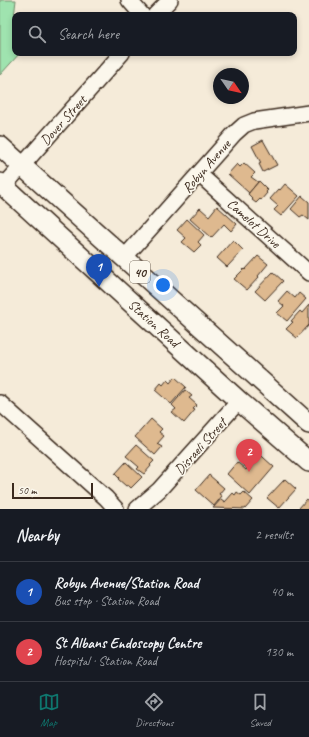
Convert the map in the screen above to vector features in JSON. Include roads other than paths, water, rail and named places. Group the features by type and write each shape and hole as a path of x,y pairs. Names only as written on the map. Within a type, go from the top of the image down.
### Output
{"main road":[{"name":"Station Road","path":"0,146 309,424"},
{"name":"Station Road","path":"2,184 239,402 309,462"},
{"path":"239,402 260,379"}],"street":[{"path":"129,0 139,12"},
{"path":"158,12 170,0"},
{"name":"Dover Street","path":"2,184 22,165 119,56"},
{"name":"Robyn Avenue","path":"124,258 234,134 244,125 254,120 309,112"},
{"name":"Camelot Drive","path":"199,174 309,273"},
{"name":"Disraeli Street","path":"137,509 159,490 239,402"},
{"path":"0,403 111,504 122,509"},
{"name":"Disraeli Street","path":"146,509 159,490"}],"place":[{"name":"Robyn Avenue/Station Road","path":"99,287"},
{"name":"St Albans Endoscopy Centre","path":"249,472"}]}
